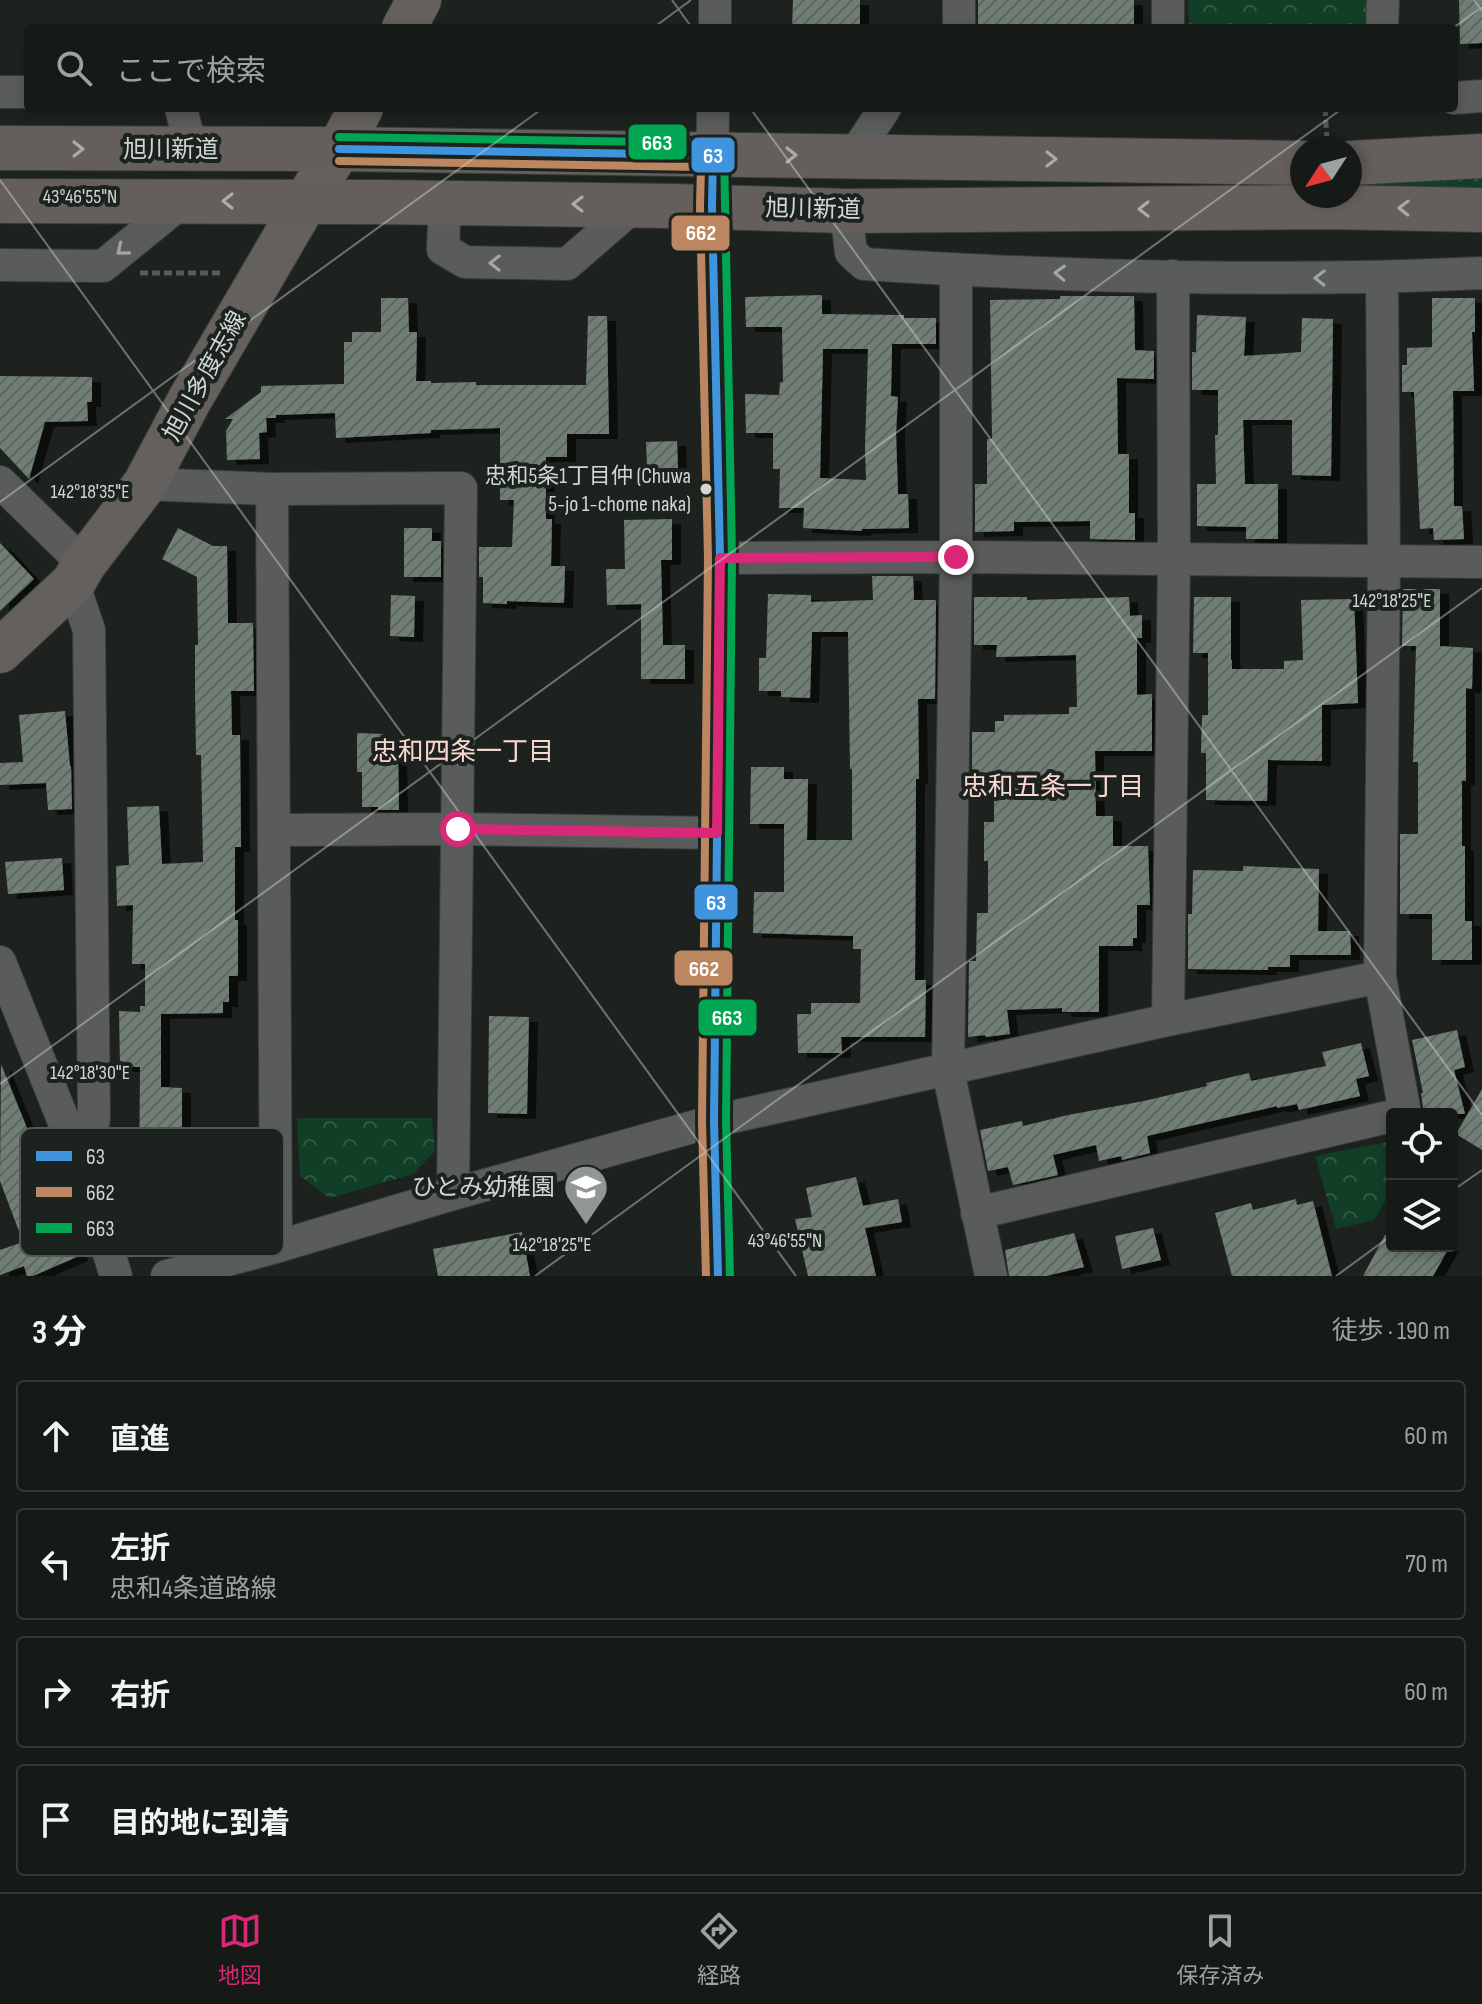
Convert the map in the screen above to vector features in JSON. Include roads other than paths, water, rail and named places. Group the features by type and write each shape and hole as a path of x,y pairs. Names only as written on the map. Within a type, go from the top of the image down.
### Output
{"highway":[{"name":"旭川新道","path":"0,148 186,129 339,149 1290,163"},
{"path":"1362,162 1482,156"},
{"name":"旭川新道","path":"0,201 306,201 712,206 846,211 1329,207 1482,210"}],"main road":[{"path":"406,24 419,0"},
{"name":"旭川多度志線","path":"0,651 78,574 145,484 189,401 359,112"}],"street":[{"path":"715,0 715,24"},
{"path":"959,0 959,24"},
{"path":"1168,0 1168,24"},
{"path":"1382,24 1383,0"},
{"path":"0,92 24,92"},
{"path":"1458,98 1482,96"},
{"path":"713,112 712,206 720,558 714,1121 718,1276"},
{"path":"854,155 882,112"},
{"path":"0,265 103,266 183,201"},
{"path":"445,203 443,249 465,262 567,264 635,205"},
{"path":"846,211 851,252 864,264 956,270 1173,276 1382,278 1482,273"},
{"path":"956,270 956,557 948,1070 991,1276"},
{"path":"1168,1020 1174,559 1173,276"},
{"path":"1382,278 1384,561 1380,977 1404,1108"},
{"path":"0,482 78,574 89,630 92,1128"},
{"path":"145,484 272,489 461,488 453,1194"},
{"path":"272,489 276,1128"},
{"path":"720,558 1482,562"},
{"path":"275,830 717,833"},
{"path":"0,962 66,1128"},
{"path":"284,1245 714,1121 1168,1020 1380,977"},
{"path":"977,1213 1386,1117"},
{"path":"110,1256 116,1276"},
{"path":"167,1276 242,1256"}],"place":[{"name":"忠和5条1丁目仲 (Chuwa 5-jo 1-chome naka)","path":"706,489"},
{"name":"ひとみ幼稚園","path":"586,1226"}],"district":[{"name":"忠和四条一丁目","path":"463,752"},
{"name":"忠和五条一丁目","path":"1053,787"}]}
